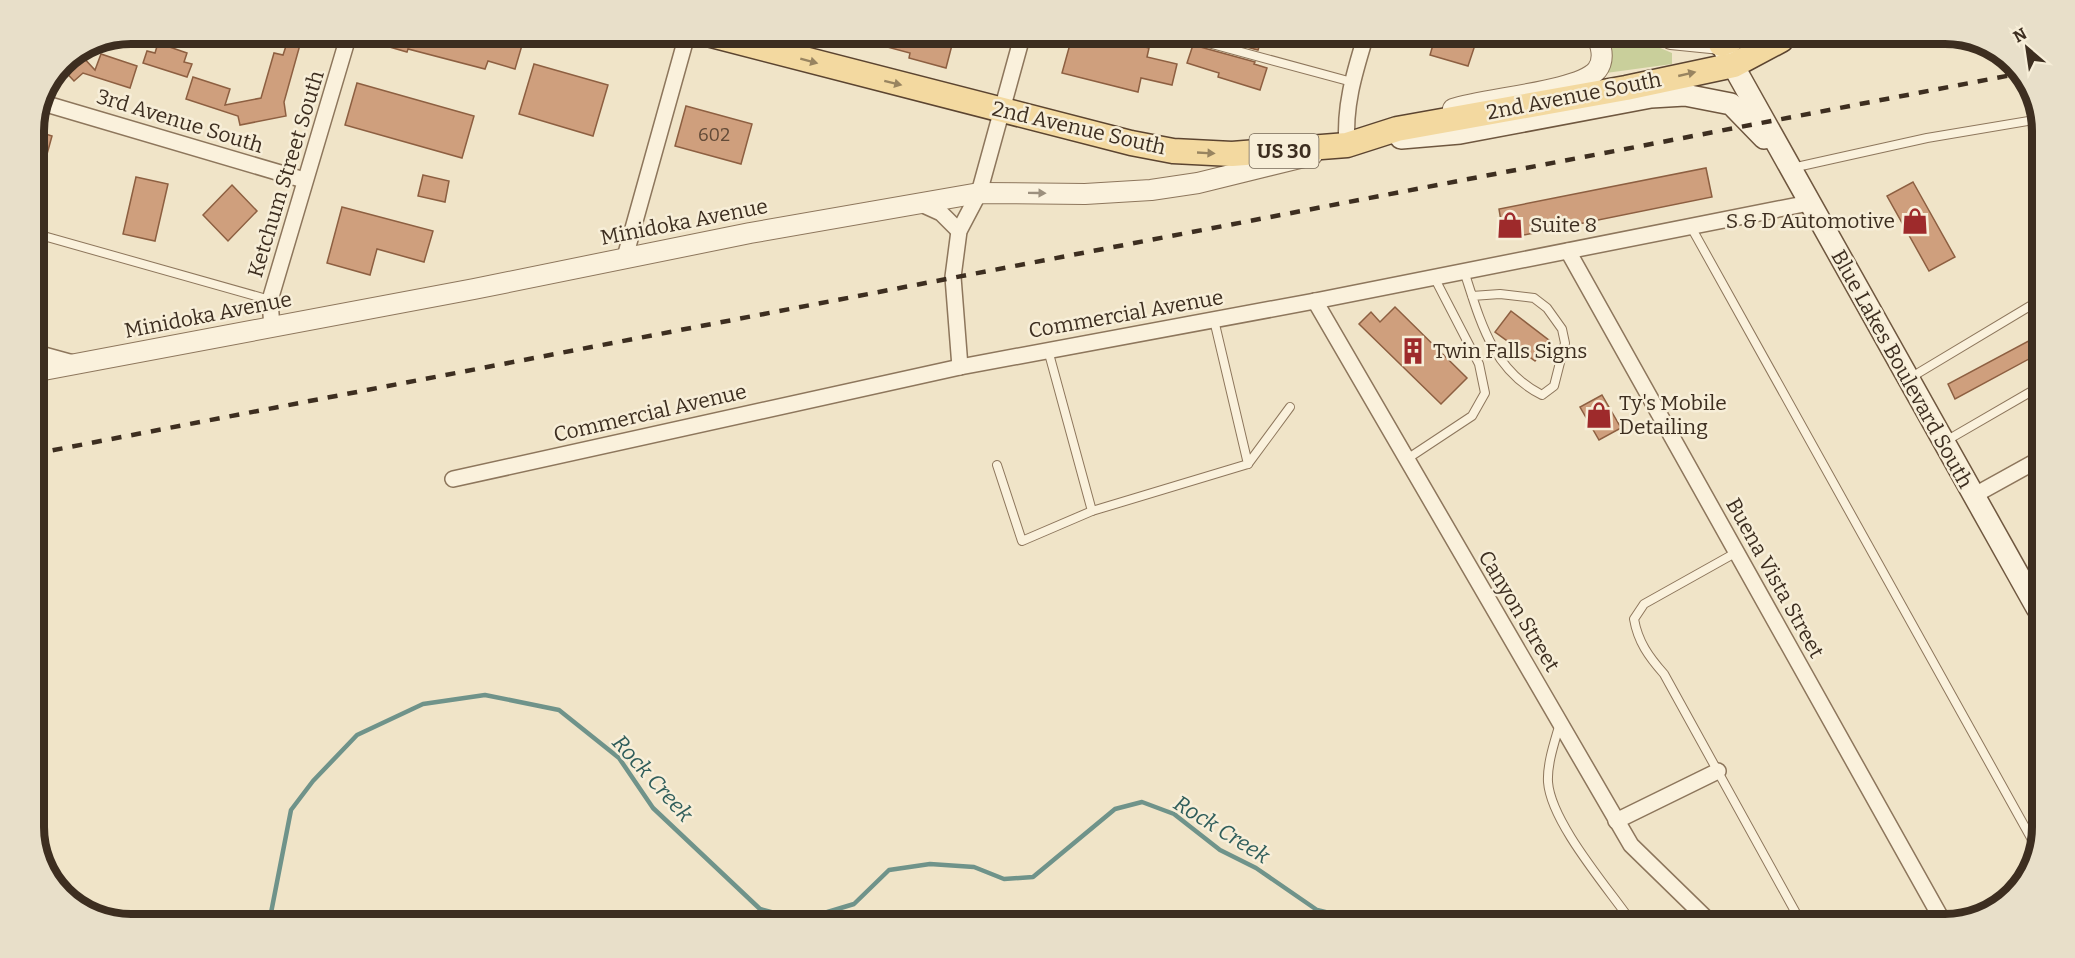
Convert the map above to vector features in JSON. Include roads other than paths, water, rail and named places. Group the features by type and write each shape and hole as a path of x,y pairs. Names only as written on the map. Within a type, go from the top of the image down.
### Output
{"main road":[{"name":"2nd Avenue South","path":"746,44 1131,143 1173,151 1232,154 1354,143 1397,129 1626,88 1734,65"},
{"name":"Blue Lakes Boulevard South","path":"1725,44 1734,65 1800,185 2032,599"},
{"name":"US 30","path":"1734,65 1773,44"},
{"path":"1354,143 1460,133 1651,97 1685,95 1731,104 1762,136 1800,185"}],"street":[{"name":"Ketchum Street South","path":"272,328 270,300 346,44"},
{"path":"626,257 685,44"},
{"path":"960,367 953,277 959,231 979,193 1020,44"},
{"path":"1354,143 1346,114 1352,82 1363,44"},
{"path":"1397,129 1465,105 1582,82 1600,66 1602,54 1599,44"},
{"name":"3rd Avenue South","path":"47,104 304,180"},
{"name":"Minidoka Avenue","path":"44,370 272,328 626,257 920,203 979,193 1084,194 1198,183 1268,167 1354,143"},
{"name":"Commercial Avenue","path":"453,479 960,367 1315,301 1691,227 1800,185"},
{"path":"920,203 941,213 959,231"},
{"name":"Buena Vista Street","path":"1568,251 1939,914"},
{"name":"Canyon Street","path":"1315,301 1631,845 1702,914"},
{"path":"44,355 76,364"},
{"path":"1973,496 2031,464"},
{"path":"1616,821 1718,771"}],"lane":[{"path":"1212,44 1352,82"},
{"path":"1800,185 1927,138 2031,121"},
{"path":"1691,227 2031,837"},
{"path":"44,236 270,300"},
{"path":"1464,271 1483,332 1496,356 1528,388 1542,395 1554,386 1565,343 1562,329 1547,308 1534,298 1500,294 1472,296"},
{"path":"1406,460 1472,416 1485,393 1479,364 1434,277"},
{"path":"1908,379 2031,305"},
{"path":"1214,320 1248,464"},
{"path":"1048,350 1092,511"},
{"path":"1943,442 2031,391"},
{"path":"997,465 1023,542 1092,511 1248,464 1290,407"},
{"path":"1737,552 1644,604 1634,619 1636,634 1646,653 1664,674 1797,914"},
{"path":"1560,722 1548,782 1555,806 1571,837 1626,914"}],"waterway":[{"name":"Rock Creek","path":"271,914 291,810 313,781 357,735 423,704 485,695 559,710 619,758 653,808 760,909 779,914"},
{"name":"Rock Creek","path":"821,914 854,904 889,870 930,864 974,867 1004,879 1033,877 1115,809 1142,802 1174,814 1220,850 1256,868 1317,910 1333,914"}],"railway":[{"path":"44,452 1997,78"}],"place":[{"name":"S & D Automotive","path":"1915,221"},
{"name":"Suite 8","path":"1510,225"},
{"name":"Twin Falls Signs","path":"1413,351"},
{"name":"Ty's Mobile Detailing","path":"1599,415"}]}
